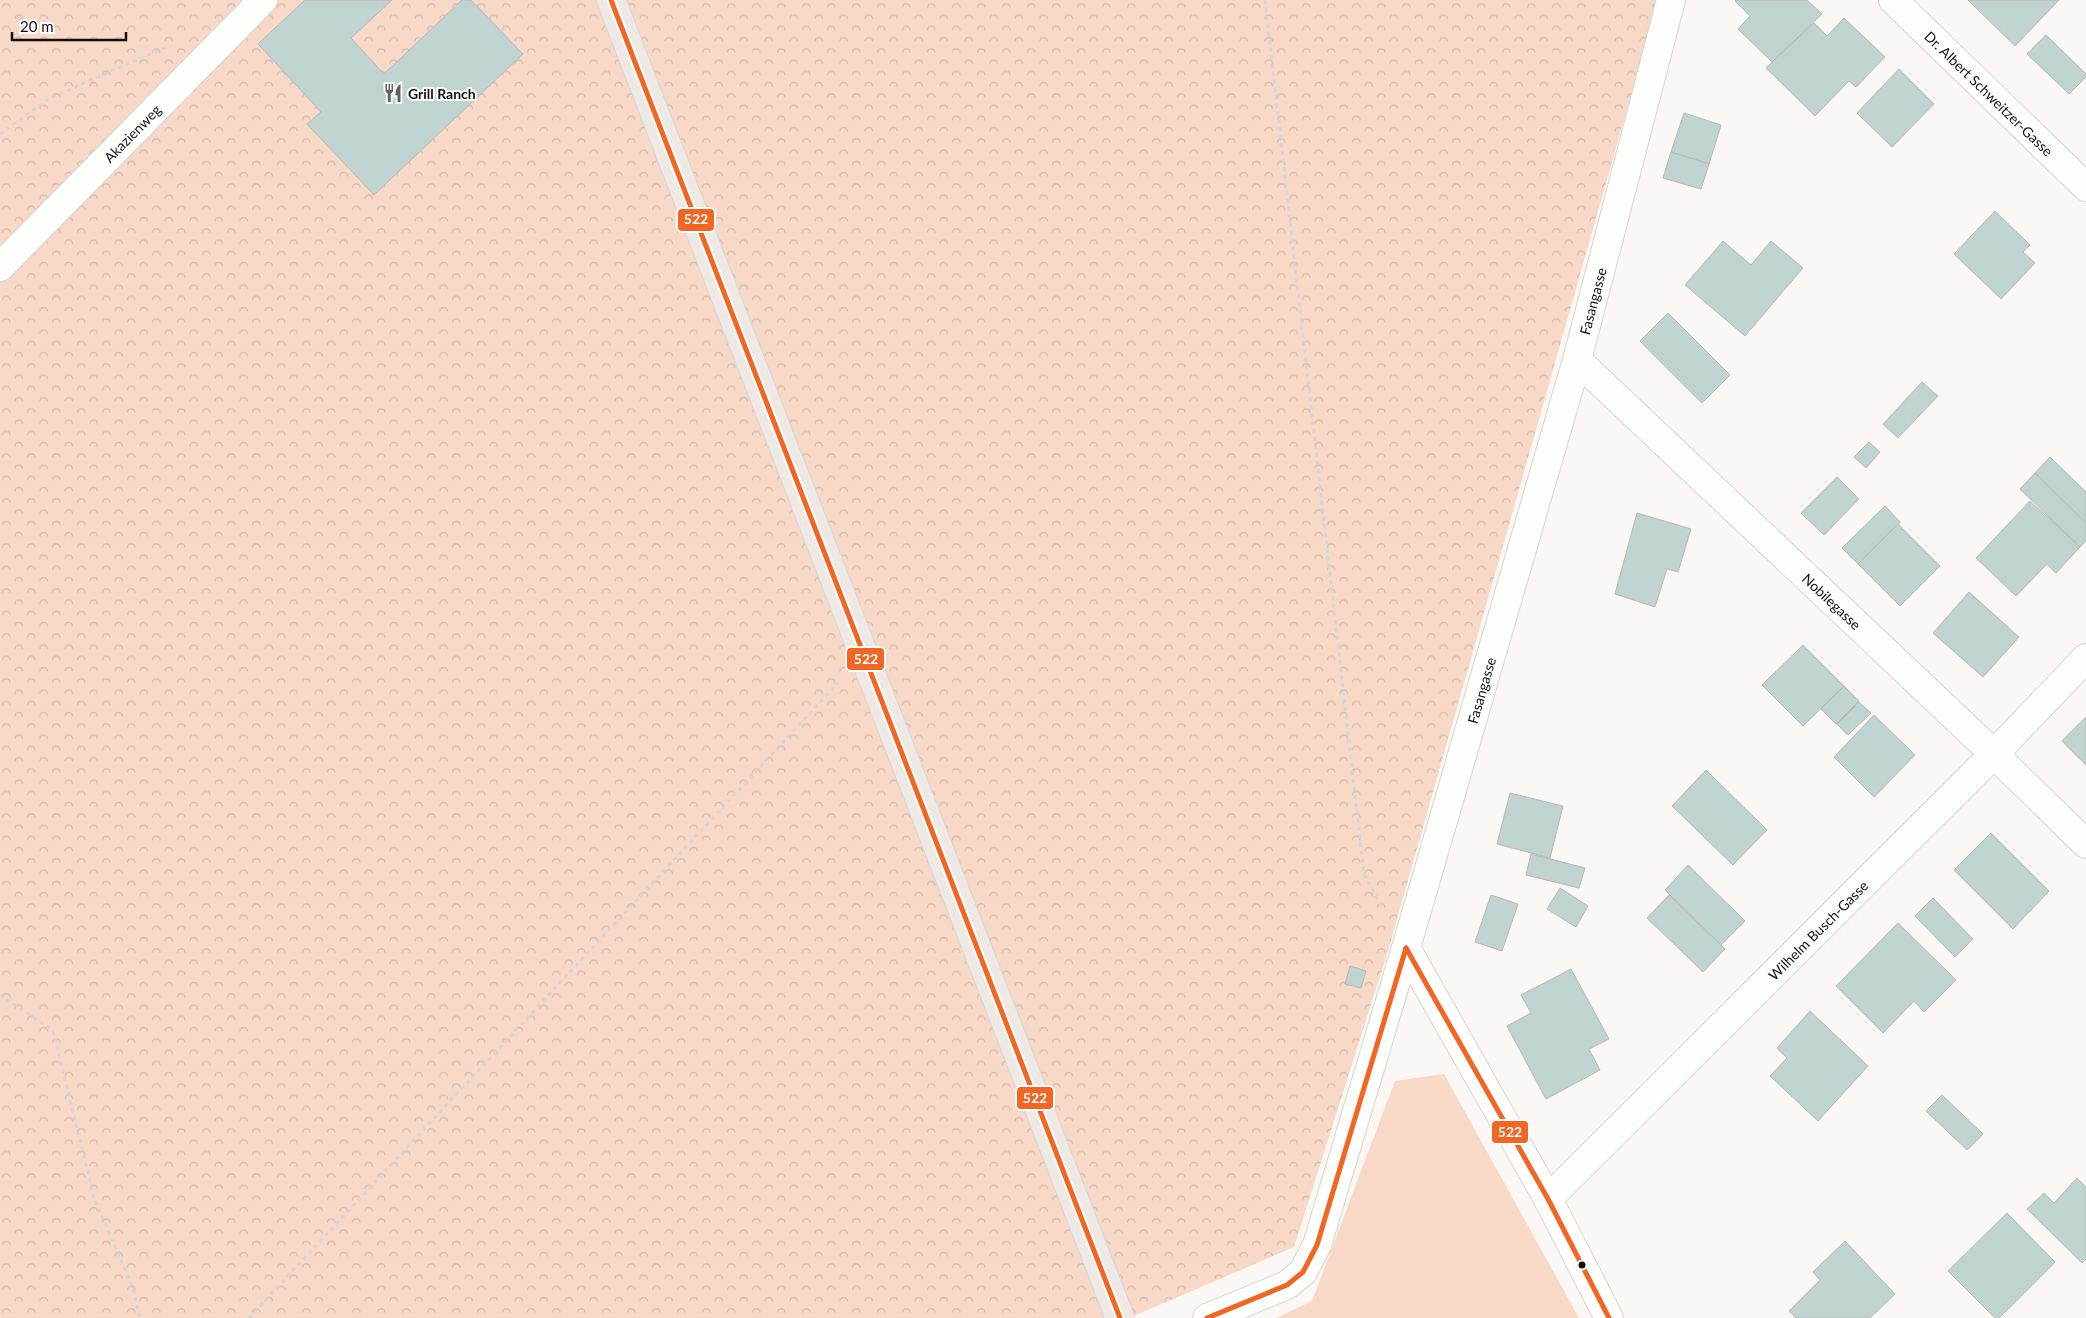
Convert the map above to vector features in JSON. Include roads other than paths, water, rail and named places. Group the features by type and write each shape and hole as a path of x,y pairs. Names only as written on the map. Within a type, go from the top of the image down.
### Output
{"main road":[{"path":"611,0 1120,1318"}],"street":[{"name":"Akazienweg","path":"0,267 263,0"},
{"name":"Fasangasse","path":"1207,1318 1287,1285 1303,1272 1317,1245 1406,948 1577,360 1671,0"},
{"name":"Dr. Albert Schweitzer-Gasse","path":"1893,0 2086,187"},
{"name":"Nobilegasse","path":"1577,360 1994,754 2086,844"},
{"name":"Wilhelm Busch-Gasse","path":"1548,1199 1994,754 2086,658"},
{"path":"1406,948 1548,1199 1609,1318"}],"place":[{"name":"Grill Ranch","path":"393,93"}]}
